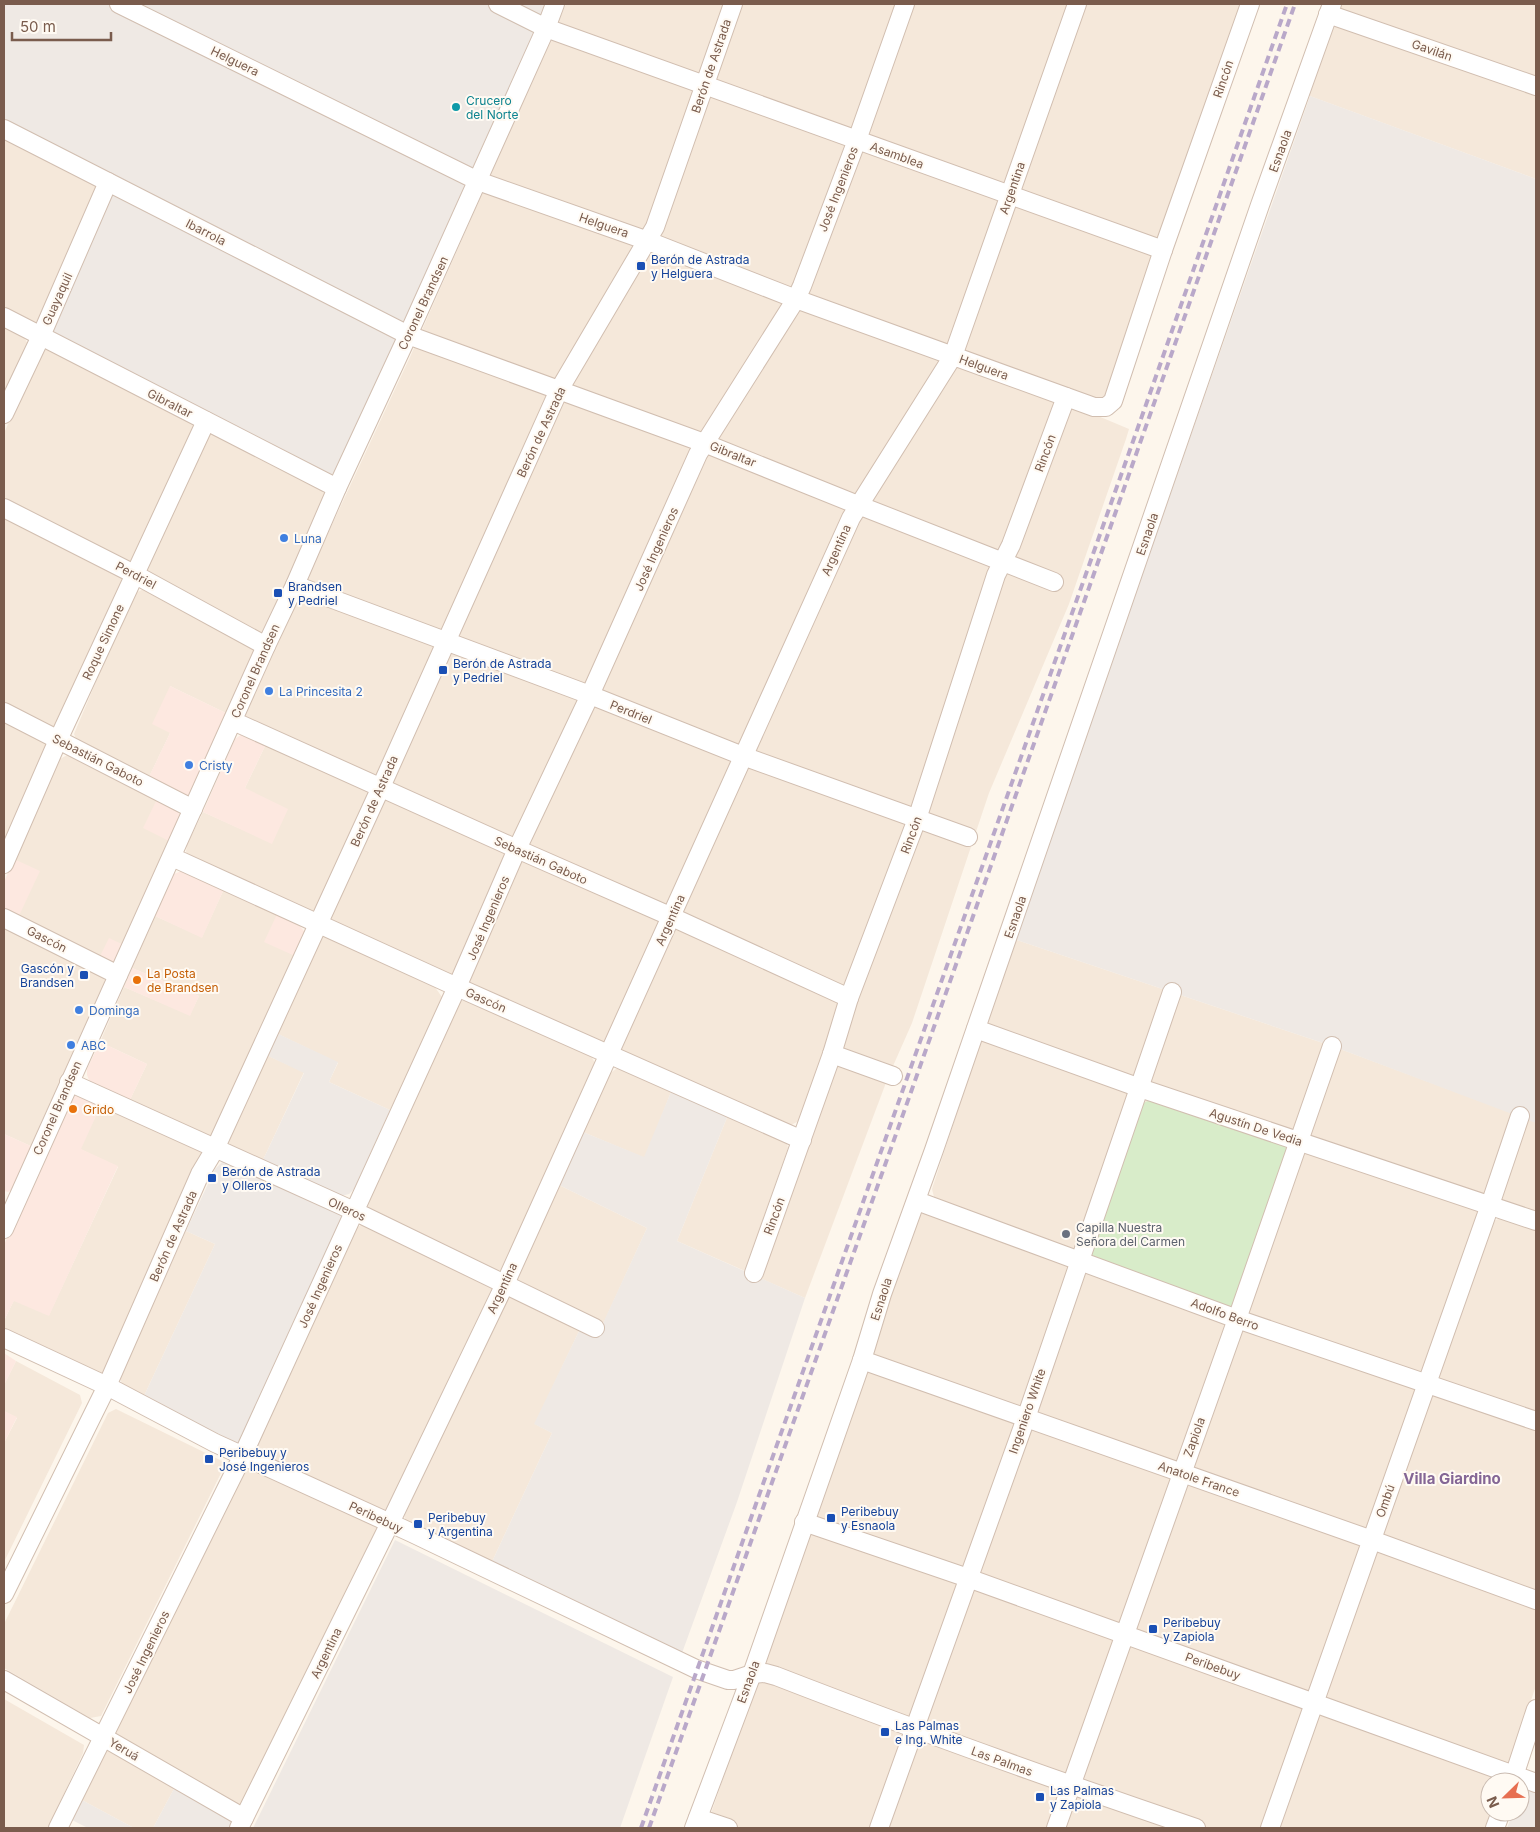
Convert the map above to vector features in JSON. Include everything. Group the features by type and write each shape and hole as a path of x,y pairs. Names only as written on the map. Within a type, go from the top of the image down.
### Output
{"street":[{"name":"Helguera","path":"119,4 478,181 648,241 796,299 1066,397 1094,407 1106,407"},
{"name":"Asamblea","path":"498,4 546,28 1163,250"},
{"name":"Coronel Brandsen","path":"4,1229 9,1201 69,1082 172,857 337,488 478,181 555,4"},
{"name":"Berón de Astrada","path":"4,1594 107,1386 200,1174 215,1149 381,787 559,390 633,261 648,241 655,227 733,4"},
{"name":"José Ingenieros","path":"58,1828 243,1456 457,987 517,850 590,695 704,443 796,299 857,140 905,4"},
{"name":"Argentina","path":"241,1823 390,1523 505,1284 858,506 953,356 1077,4"},
{"name":"Rincón","path":"1106,407 1113,400 1163,250 1250,4"},
{"name":"Gavilán","path":"1330,9 1536,86"},
{"name":"Esnaola","path":"696,1823 752,1674 862,1360 882,1294 917,1200 1260,205 1330,9"},
{"name":"Ibarrola","path":"4,129 408,335"},
{"name":"Guayaquil","path":"4,414 41,336 108,182"},
{"name":"Gibraltar","path":"4,317 337,488"},
{"name":"Gibraltar","path":"408,335 704,443 858,506 1004,561 1054,582"},
{"name":"Rincón","path":"754,1273 832,1054 849,998 917,819 996,574 1011,545 1066,397"},
{"name":"Roque Simone","path":"4,864 58,740 206,422"},
{"name":"Perdriel","path":"4,508 134,574 266,646"},
{"name":"Perdriel","path":"295,585 590,695 743,756 968,837"},
{"name":"Sebastián Gaboto","path":"4,712 192,809"},
{"name":"Sebastián Gaboto","path":"233,721 849,998"},
{"name":"Gascón","path":"172,857 608,1055 802,1140"},
{"name":"Gascón","path":"4,918 118,975"},
{"name":"Ingeniero White","path":"879,1828 1026,1418 1051,1340 1172,992"},
{"name":"Agustín De Vedia","path":"976,1029 1140,1088 1536,1221"},
{"name":"Zapiola","path":"1056,1828 1238,1318 1332,1046"},
{"path":"832,1054 893,1076"},
{"name":"Olleros","path":"69,1082 354,1211 595,1328"},
{"name":"Ombú","path":"1270,1828 1520,1116"},
{"name":"Adolfo Berro","path":"917,1200 1238,1318 1536,1421"},
{"name":"Peribebuy","path":"4,1338 107,1386 243,1456 390,1523 696,1669 728,1680 752,1674"},
{"name":"Anatole France","path":"862,1360 1372,1540 1536,1600"},
{"name":"Peribebuy","path":"804,1522 968,1578 1313,1702 1495,1772"},
{"name":"Las Palmas","path":"752,1674 765,1673 776,1676 1071,1786 1196,1828"},
{"name":"Yeruá","path":"4,1680 104,1737 241,1823"},
{"path":"1515,1772 1536,1709"},
{"path":"696,1823 728,1828"}],"shaded area":[{"path":"4,4 549,4 484,142 339,468 331,475 323,474 54,333 53,323 116,182 4,124"},
{"path":"566,4 1244,4 1098,416 1129,429 1126,439 1069,604 989,793 912,1023 893,1066 830,1047 801,1120 789,1126 333,924 331,918 387,784 247,719 244,714 410,357"},
{"path":"1339,4 1536,4 1536,179 1307,95"},
{"path":"1310,96 1536,179 1536,1123 1332,1046 1014,939"},
{"path":"4,138 92,182 97,187 40,318 36,322 30,323 4,311"},
{"path":"4,327 23,336 28,344 4,398"},
{"path":"45,350 53,350 319,487 326,496 267,635 255,637 4,497 4,433 39,355"},
{"path":"4,514 118,573 124,583 56,726 51,727 4,703"},
{"path":"146,588 255,649 230,715 170,686 170,733 148,779 78,743 74,734 133,594"},
{"path":"170,686 230,715 191,796 186,796 148,779 170,733 152,724"},
{"path":"4,719 46,743 48,747 4,852"},
{"path":"242,734 267,742 245,788 288,809 272,844 203,812 235,739"},
{"path":"267,742 366,789 366,800 316,909 312,911 307,911 187,855 187,845 203,812 272,843 245,788"},
{"path":"69,754 157,799 171,842 126,946 99,958 18,918 14,859 60,759"},
{"path":"157,799 177,811 181,816 171,842 143,828"},
{"path":"14,859 40,871 18,918 4,911 4,882"},
{"path":"184,870 224,889 202,938 155,916 171,878 174,874"},
{"path":"224,889 277,914 295,956 212,1136 208,1136 129,1102 147,1064 100,1042 124,987 190,1015 199,996 132,968 155,916 202,937"},
{"path":"277,914 296,922 304,931 305,936 295,956 264,942"},
{"path":"4,925 104,977 106,987 33,1147 4,1134"},
{"path":"324,935 434,986 442,997 441,1003 390,1110 329,1082 338,1063 274,1032 318,936"},
{"path":"109,938 126,946 119,962 113,964 99,958"},
{"path":"1014,939 1332,1046 1536,1122 1536,1215 1488,1198 1428,1370 1416,1377 939,1203 934,1197 932,1189"},
{"path":"132,968 199,996 190,1016 124,987"},
{"path":"466,1000 589,1052 596,1065 505,1267 497,1272 372,1214 368,1207 368,1200 460,1001"},
{"path":"274,1032 338,1062 329,1082 390,1110 354,1189 349,1194 341,1196 262,1162 304,1073 264,1054"},
{"path":"100,1042 147,1064 129,1102 89,1080 87,1069"},
{"path":"264,1054 304,1072 262,1162 230,1145 227,1139"},
{"path":"842,1065 887,1080 805,1298 760,1278 835,1068"},
{"path":"616,1069 620,1069 671,1092 645,1158 583,1132 609,1074"},
{"path":"671,1092 728,1115 677,1241 805,1298 737,1502 682,1653 490,1566 552,1433 534,1424 580,1329 597,1336 647,1228 559,1185 583,1132 644,1157"},
{"path":"76,1095 101,1105 81,1149 118,1166 49,1316 14,1301 4,1320 4,1245 69,1098"},
{"path":"101,1105 201,1149 203,1156 104,1373 100,1374 4,1331 4,1321 14,1300 49,1315 118,1167 80,1149"},
{"path":"728,1115 782,1139 787,1143 788,1148 745,1271 677,1241"},
{"path":"4,1134 33,1147 12,1190 8,1192 4,1191"},
{"path":"222,1162 231,1162 333,1205 341,1216 341,1229 240,1444 143,1398 215,1244 186,1231 215,1169"},
{"path":"559,1185 647,1228 603,1324 519,1284 516,1279"},
{"path":"925,1213 1536,1427 1536,1686 1506,1772 1480,1772 1480,1822 1488,1822 1486,1828 706,1828 917,1216"},
{"path":"1503,1217 1536,1229 1536,1416 1439,1384 1436,1372 1491,1222"},
{"path":"363,1224 490,1284 493,1291 387,1514 263,1456 258,1447 258,1442 354,1229"},
{"path":"186,1231 215,1244 143,1398 122,1385 120,1376"},
{"path":"513,1297 580,1329 535,1424 552,1433 490,1566 407,1523 404,1516 506,1298"},
{"path":"4,1353 16,1361 4,1385"},
{"path":"16,1361 80,1395 82,1403 4,1562 4,1443 17,1418 4,1411 4,1385"},
{"path":"116,1409 222,1461 223,1469 101,1716 90,1718 4,1668 4,1624 108,1413"},
{"path":"4,1411 17,1417 4,1443"},
{"path":"250,1468 376,1524 378,1529 241,1805 236,1806 115,1734 116,1727 245,1470"},
{"path":"395,1540 673,1677 620,1828 253,1828"},
{"path":"4,1699 84,1745 83,1753 48,1828 4,1828"},
{"path":"108,1750 114,1750 176,1785 153,1828 134,1828 80,1799 103,1753"},
{"path":"176,1785 231,1818 234,1828 153,1828"},
{"path":"1530,1788 1536,1789 1536,1828 1507,1828 1509,1822 1530,1822"},
{"path":"80,1799 134,1828 88,1828 70,1819"}],"green space":[{"path":"1150,1100 1284,1144 1288,1152 1234,1306 1225,1308 1086,1256 1139,1105"}],"railway":[{"path":"641,1828 1287,4"},
{"path":"649,1828 1295,4"}],"place":[{"name":"Crucero del Norte","path":"456,107"},
{"name":"Berón de Astrada y Helguera","path":"641,266"},
{"name":"Luna","path":"284,538"},
{"name":"Brandsen y Pedriel","path":"278,593"},
{"name":"Berón de Astrada y Pedriel","path":"443,670"},
{"name":"La Princesita 2","path":"269,691"},
{"name":"Cristy","path":"189,765"},
{"name":"Gascón y Brandsen","path":"84,975"},
{"name":"La Posta de Brandsen","path":"137,980"},
{"name":"Dominga","path":"79,1010"},
{"name":"ABC","path":"71,1045"},
{"name":"Grido","path":"73,1109"},
{"name":"Berón de Astrada y Olleros","path":"212,1178"},
{"name":"Capilla Nuestra Señora del Carmen","path":"1066,1234"},
{"name":"Peribebuy y José Ingenieros","path":"209,1459"},
{"name":"Peribebuy y Esnaola","path":"831,1518"},
{"name":"Peribebuy y Argentina","path":"418,1524"},
{"name":"Peribebuy y Zapiola","path":"1153,1629"},
{"name":"Las Palmas e Ing. White","path":"885,1732"},
{"name":"Las Palmas y Zapiola","path":"1040,1797"}],"district":[{"name":"Villa Giardino","path":"1452,1478"}]}
